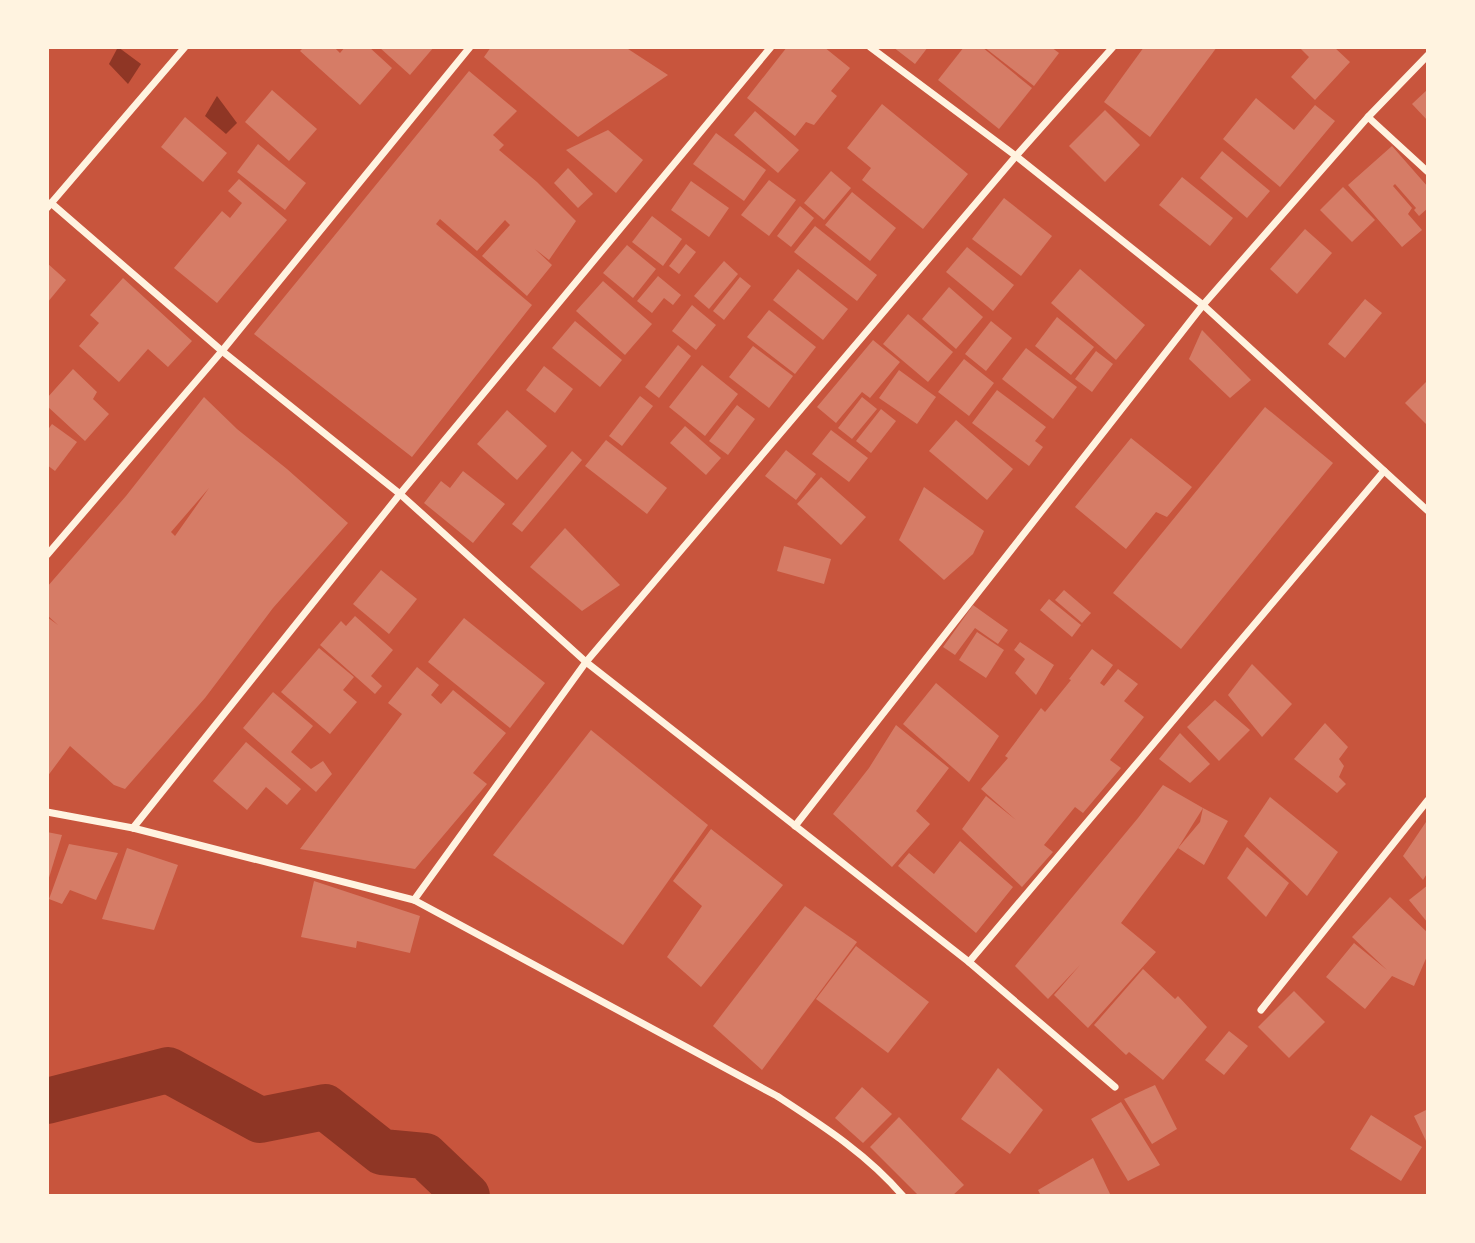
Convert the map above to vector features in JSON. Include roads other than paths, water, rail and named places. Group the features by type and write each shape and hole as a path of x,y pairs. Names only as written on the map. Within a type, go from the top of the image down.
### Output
{"street":[{"path":"185,47 49,206 222,351 400,494 586,662 969,962 1115,1087"},
{"path":"47,555 222,351 470,47"},
{"path":"133,828 400,494 771,47"},
{"path":"870,47 1016,156 1202,305 1428,512"},
{"path":"414,900 586,662 1016,156 1113,47"},
{"path":"795,826 1202,305 1368,117 1428,55"},
{"path":"1368,117 1428,172"},
{"path":"969,962 1384,471"},
{"path":"1261,1010 1428,800"},
{"path":"47,812 133,828 414,900 778,1096 834,1133 881,1171 903,1196"}],"waterway":[{"path":"47,1101 168,1070 260,1120 325,1107 382,1152 425,1156 467,1196"}]}
